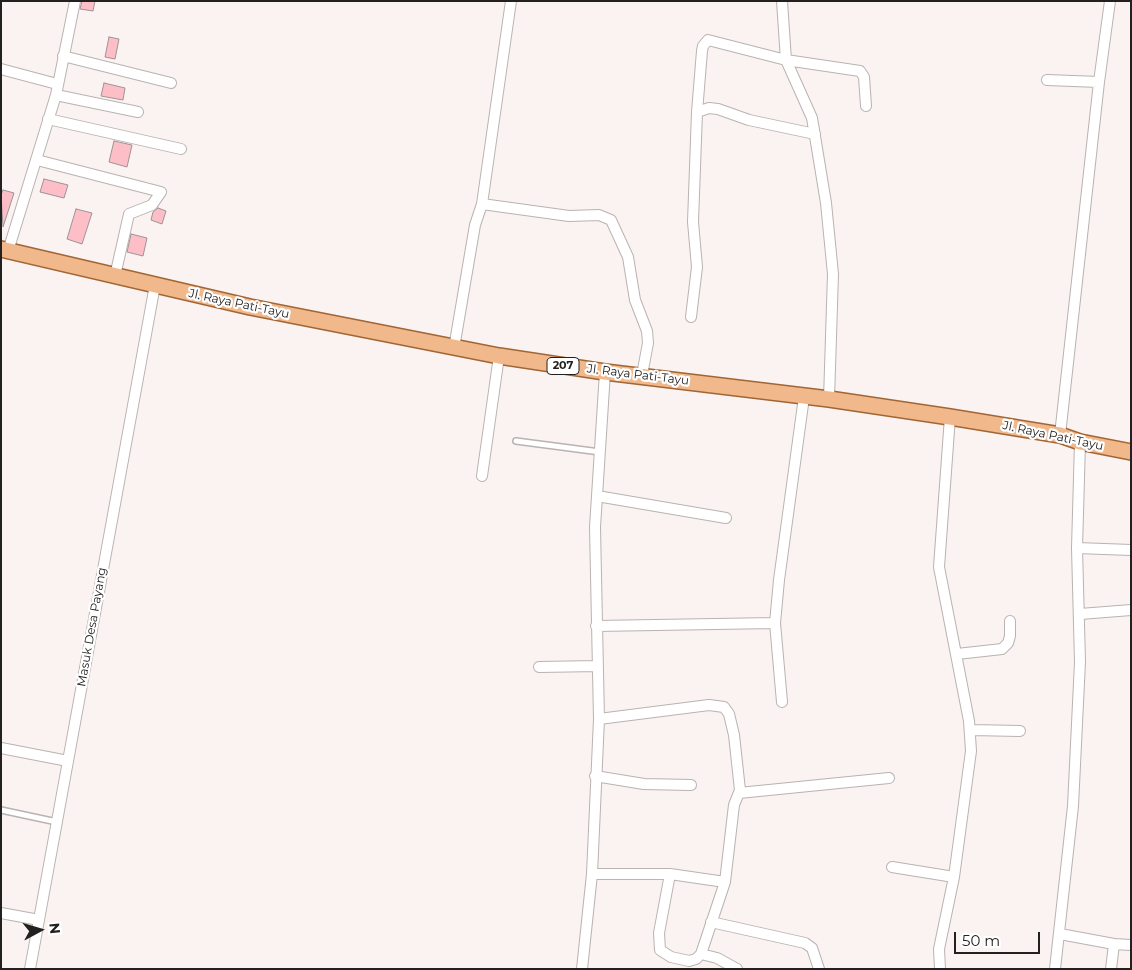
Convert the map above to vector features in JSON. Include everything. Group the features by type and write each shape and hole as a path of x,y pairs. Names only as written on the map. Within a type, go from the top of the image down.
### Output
{"main road":[{"name":"Jl. Raya Pati-Tayu","path":"5,250 156,285 454,348 605,372 829,399 950,417 1060,435 1080,442 1131,452"}],"street":[{"path":"5,250 37,160 57,89 75,1"},
{"path":"454,348 476,225 482,204 511,1"},
{"path":"782,1 786,60 812,118 826,203 833,274 829,399"},
{"path":"1060,435 1099,82 1110,1"},
{"path":"691,317 697,268 693,222 697,112 703,46 708,40 786,60 860,71 864,77 866,106"},
{"path":"63,56 171,83"},
{"path":"1,69 57,89 138,112"},
{"path":"1047,80 1099,82"},
{"path":"697,112 709,108 718,109 749,120 815,134"},
{"path":"48,119 182,149"},
{"path":"37,160 162,192 152,205 128,214 115,276"},
{"path":"482,204 569,216 599,215 612,220 628,257 635,300 647,331 648,343 642,375"},
{"name":"Masuk Desa Payang","path":"30,969 156,285"},
{"path":"482,476 500,356"},
{"path":"582,969 592,874 599,719 596,626 597,496 605,372"},
{"path":"782,702 776,623 779,580 804,397"},
{"path":"940,969 938,949 954,877 971,751 970,730 940,567 950,417"},
{"path":"1055,969 1073,806 1080,614 1077,548 1080,442"},
{"path":"597,496 726,518"},
{"path":"1077,548 1131,550"},
{"path":"1080,614 1131,610"},
{"path":"957,654 1002,649 1008,643 1010,621"},
{"path":"596,626 776,623"},
{"path":"539,667 598,666"},
{"path":"599,719 709,705 724,707 729,714 734,735 739,793 734,805 725,882 698,959 689,960 665,955 660,950 659,933 670,874"},
{"path":"970,730 1020,730"},
{"path":"1,748 68,761"},
{"path":"595,776 644,784 691,785"},
{"path":"739,793 889,778"},
{"path":"892,866 954,877"},
{"path":"592,874 670,874 725,882"},
{"path":"1,913 38,920"},
{"path":"711,922 805,942 812,948 819,969"},
{"path":"1060,934 1114,944 1131,945"},
{"path":"1111,969 1114,944"},
{"path":"701,954 717,958 737,969"}],"lane":[{"path":"516,441 600,452"},
{"path":"1,810 57,822"}],"building":[{"path":"82,1 95,1 93,11 80,9"},
{"path":"109,37 119,39 115,59 105,57"},
{"path":"104,83 125,88 123,100 101,96"},
{"path":"114,141 132,145 127,167 109,162"},
{"path":"44,179 68,185 64,198 40,192"},
{"path":"3,190 14,193 3,227 1,195"},
{"path":"158,208 166,211 162,224 151,220 153,212"},
{"path":"76,209 92,213 82,244 67,239"},
{"path":"131,234 147,238 143,256 127,252"}]}
